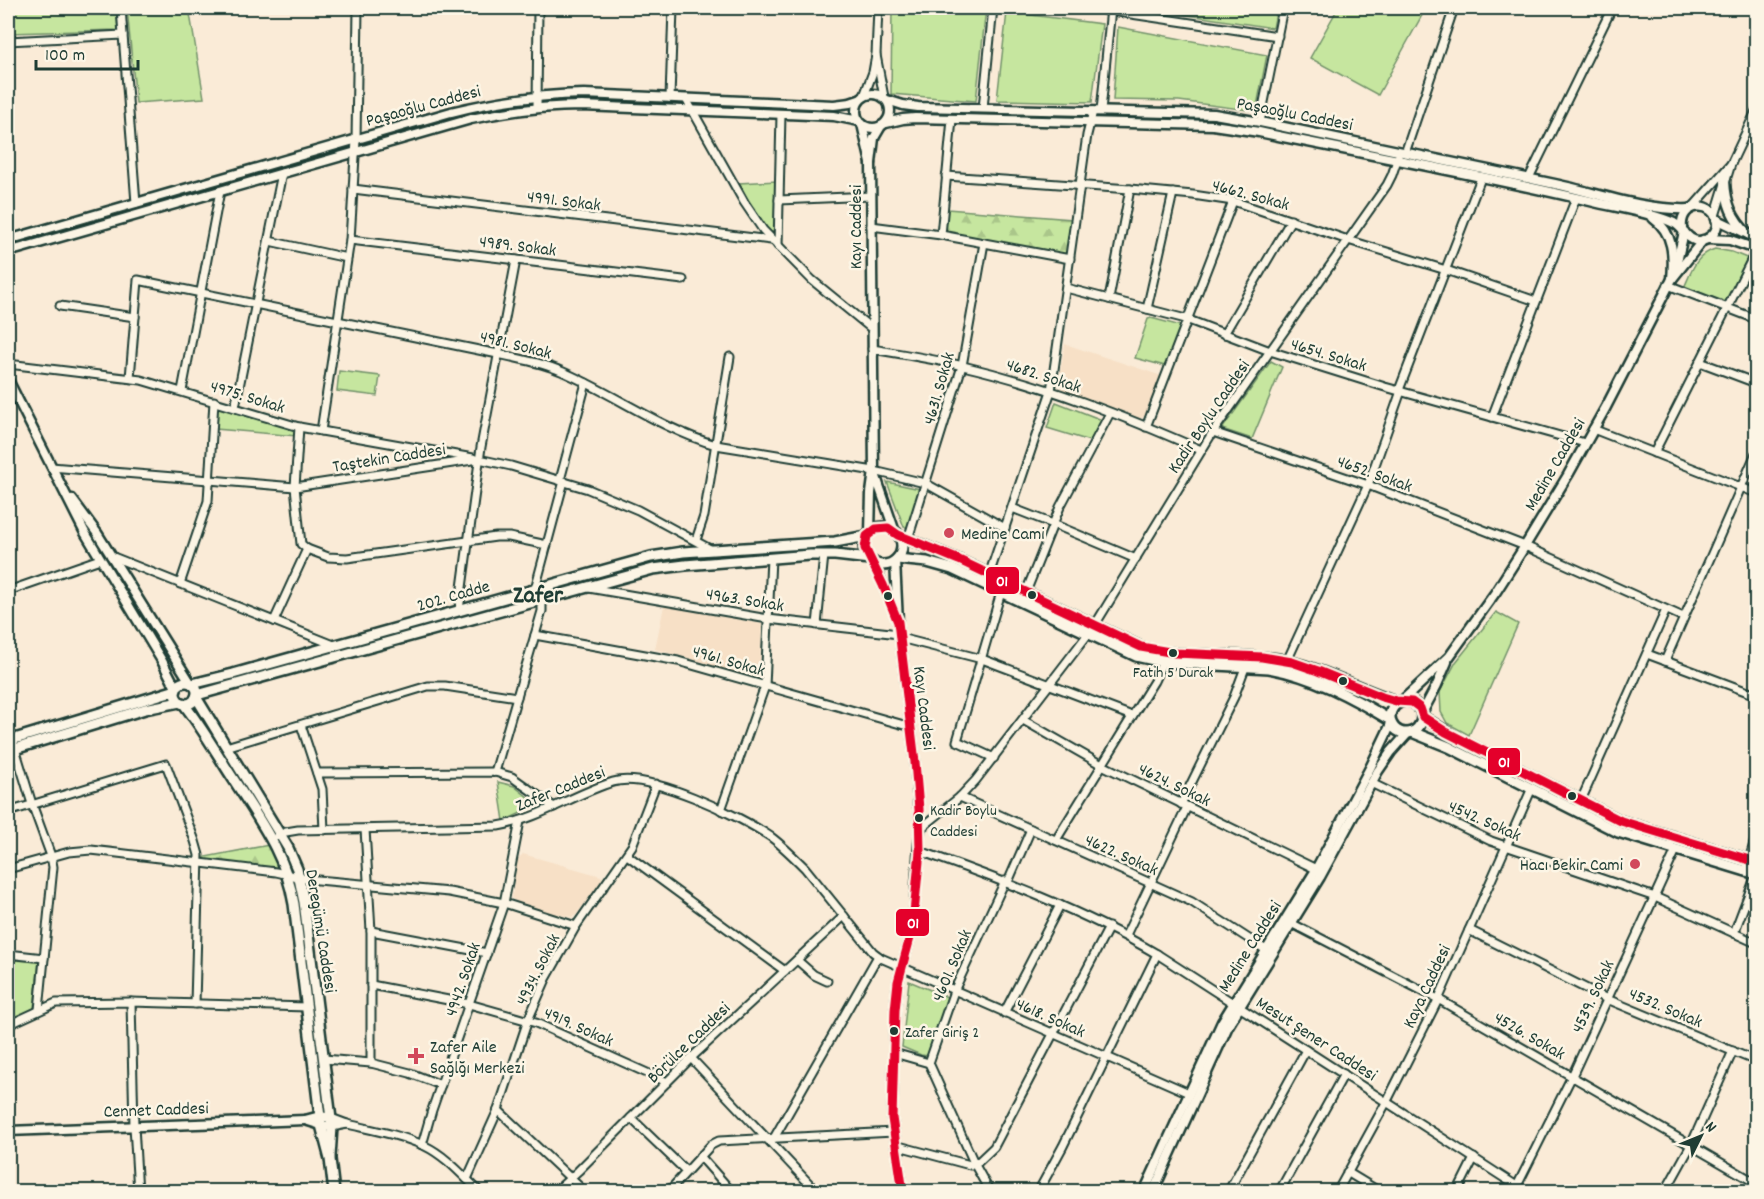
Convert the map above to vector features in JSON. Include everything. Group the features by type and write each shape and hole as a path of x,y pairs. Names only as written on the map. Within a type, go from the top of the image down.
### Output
{"main road":[{"path":"1753,861 1626,823 1455,737 1422,715 1416,703 1409,700 1401,701 1287,661 1141,647 884,527 868,535 865,548 871,560 884,565 896,560 938,565 958,572 1136,656 1163,662 1283,670 1308,678 1344,694 1391,722 1400,732 1410,732 1441,743 1618,832 1756,874"},
{"name":"202. Cadde","path":"191,683 651,557 683,552 811,544 868,535"},
{"path":"896,560 902,546 900,535"},
{"name":"202. Cadde","path":"197,696 586,587 667,567 824,555 871,560"},
{"path":"11,745 145,709 192,702 197,696 197,689 191,683 180,683 176,689 176,698 182,703"},
{"path":"11,745 176,689"},
{"name":"Deregümü Caddesi","path":"197,696 276,837 287,874 294,904 321,1121 330,1159 334,1191"},
{"path":"1391,722 1392,708 1401,701"},
{"name":"Deregümü Caddesi","path":"182,703 293,859 299,877 331,1122 330,1159"},
{"path":"1410,732 1419,728 1422,715"}],"street":[{"path":"121,8 136,203"},
{"path":"321,431 350,240 357,140 358,8"},
{"path":"537,108 538,8"},
{"path":"670,98 673,8"},
{"path":"876,55 885,98 891,108 891,113 884,125 870,128 860,122 856,111 869,84 876,55 878,8"},
{"path":"983,108 993,8"},
{"path":"1091,8 1111,9 1278,36"},
{"path":"1260,122 1283,8"},
{"name":"Kadir Boylu Caddesi","path":"920,829 960,797 976,780 1089,634 1201,450 1387,185 1402,152 1454,8"},
{"path":"1529,178 1612,8"},
{"path":"989,575 1051,392 1080,185 1090,122 1097,111 1111,9"},
{"path":"8,41 123,35"},
{"path":"861,98 875,93 885,98"},
{"name":"Paşaoğlu Caddesi","path":"8,240 468,108 537,96 584,94 834,105 850,104 861,98"},
{"name":"Paşaoğlu Caddesi","path":"885,98 903,105 918,106 1214,114 1529,178 1652,207 1691,208"},
{"path":"686,99 747,208 771,240 812,280 872,329"},
{"name":"Paşaoğlu Caddesi","path":"8,252 471,119 537,108 582,106 781,114 840,117 860,122"},
{"path":"1706,239 1714,233 1716,228 1715,217 1725,181 1756,111"},
{"path":"778,246 781,114"},
{"name":"Paşaoğlu Caddesi","path":"884,125 908,118 1213,125 1576,198 1667,220 1683,230"},
{"path":"941,235 952,119"},
{"name":"Kayı Caddesi","path":"860,122 871,163"},
{"name":"Kayı Caddesi","path":"868,535 874,471 871,163 874,138 884,125"},
{"path":"1654,453 1756,250 1730,240 1714,238 1694,240 1689,238 1683,230 1683,216 1731,164"},
{"path":"235,407 282,173"},
{"name":"4662. Sokak","path":"946,176 1130,189 1233,201 1536,301"},
{"path":"1287,661 1368,485 1400,391 1481,178"},
{"path":"1725,181 1730,212 1738,224 1752,236"},
{"name":"4991. Sokak","path":"353,189 771,240"},
{"path":"1109,299 1130,189"},
{"path":"182,391 220,191"},
{"path":"1147,309 1173,193"},
{"path":"779,200 871,196"},
{"path":"1492,417 1576,198"},
{"path":"1146,427 1233,201"},
{"path":"1691,208 1703,206 1715,217 1752,236"},
{"path":"1649,215 1662,225 1668,234 1673,257 1670,282 1756,319"},
{"path":"1224,334 1291,220"},
{"path":"872,226 941,235 1070,259"},
{"name":"Medine Caddesi","path":"1422,715 1449,657 1525,546 1585,444 1670,282 1680,251 1683,230"},
{"name":"Medine Caddesi","path":"1670,282 1706,239"},
{"name":"4989. Sokak","path":"350,240 683,280"},
{"path":"269,241 347,258"},
{"name":"4631. Sokak","path":"900,535 925,483 962,366 984,243"},
{"path":"459,610 479,459 516,260"},
{"name":"4981. Sokak","path":"135,317 138,280 498,354 553,368 680,431 716,445 874,471 925,483 1005,528"},
{"name":"4654. Sokak","path":"1066,288 1188,320 1270,351 1585,444"},
{"path":"60,306 135,317 130,378"},
{"name":"4682. Sokak","path":"872,349 962,366 1051,392 1201,450"},
{"path":"696,540 704,516 730,357"},
{"path":"1700,362 1756,383"},
{"name":"4975. Sokak","path":"8,364 130,378 182,391 299,427 479,459"},
{"path":"8,380 100,559 162,661 176,689"},
{"path":"495,772 542,611 543,600 538,588 586,383"},
{"path":"180,584 207,504 214,401"},
{"path":"1026,592 1053,524 1110,413"},
{"path":"299,427 295,487 301,544 307,549 328,557 347,558 502,537 547,545"},
{"path":"1593,429 1756,493"},
{"name":"4652. Sokak","path":"1213,432 1368,485 1525,546 1683,617"},
{"path":"1665,661 1756,453"},
{"name":"Taştekin Caddesi","path":"51,466 295,487 479,459 562,481 618,501 712,550"},
{"name":"Kayı Caddesi","path":"874,471 900,535"},
{"path":"63,488 111,556 191,683"},
{"path":"1012,508 1136,559"},
{"path":"274,621 307,549"},
{"path":"817,625 824,555"},
{"path":"111,556 334,645"},
{"path":"722,810 765,686 771,558"},
{"path":"8,591 100,559"},
{"name":"Kayı Caddesi","path":"871,560 898,622"},
{"name":"Kayı Caddesi","path":"896,560 898,622 915,762 920,829 913,925 896,994 892,1095 895,1145 903,1191"},
{"path":"994,758 957,741 1004,582"},
{"name":"4963. Sokak","path":"586,587 768,619 900,636 982,659 1132,716"},
{"path":"1576,811 1666,610"},
{"name":"4961. Sokak","path":"535,634 657,656 911,727"},
{"path":"1056,840 1154,681 1163,662 1165,651"},
{"path":"1647,654 1756,695"},
{"path":"1126,935 1234,697 1249,657"},
{"name":"Medine Caddesi","path":"1401,701 1449,657"},
{"path":"226,747 434,686 517,697"},
{"name":"4624. Sokak","path":"1023,720 1102,765 1316,869"},
{"name":"Medine Caddesi","path":"1144,1191 1222,1022 1236,1004 1288,921 1375,759 1391,722"},
{"path":"301,724 322,789 324,830"},
{"name":"Medine Caddesi","path":"1153,1191 1236,1004 1266,950 1320,877 1386,759 1410,732"},
{"path":"11,745 51,856 52,874 39,1010"},
{"path":"8,812 166,764 195,841 199,863 195,1004"},
{"path":"317,773 495,772 507,774 518,780 554,807"},
{"name":"Zafer Caddesi","path":"276,837 292,831 493,826 520,821 614,782 634,779 656,784 722,810 756,828 789,852 805,868 878,956 901,968"},
{"name":"4542. Sokak","path":"1371,783 1506,847 1655,897 1756,944"},
{"name":"4934. Sokak","path":"467,1179 498,1110 528,1020 556,959 576,926 627,855 637,837 656,784"},
{"name":"Kaya Caddesi","path":"1337,1191 1387,1101 1438,999 1532,788"},
{"name":"4622. Sokak","path":"960,797 1192,903 1266,950"},
{"name":"4942. Sokak","path":"422,1145 504,903 520,821"},
{"path":"365,829 371,931 371,1062"},
{"name":"4601. Sokak","path":"929,1063 954,991 1031,829"},
{"path":"1746,871 1753,861 1756,836"},
{"path":"8,869 51,856 90,850 299,877 449,892 504,903 576,926"},
{"name":"4539. Sokak","path":"1517,1186 1572,1076 1676,850"},
{"name":"Mesut Şener Caddesi","path":"920,851 1006,882 1126,935 1526,1191"},
{"path":"627,855 785,971"},
{"path":"1734,933 1756,874"},
{"path":"1004,1013 1060,905"},
{"name":"Börülce Caddesi","path":"555,1191 571,1178 691,1058 844,916"},
{"name":"4526. Sokak","path":"1288,921 1438,999 1756,1183"},
{"path":"895,1145 965,1165 975,1165 994,1147 1109,927"},
{"name":"4532. Sokak","path":"1469,930 1607,999 1756,1061"},
{"path":"371,931 487,953"},
{"path":"8,954 44,958"},
{"path":"1038,1191 1157,954"},
{"path":"770,1139 878,956"},
{"path":"797,960 814,975 827,981"},
{"name":"4618. Sokak","path":"901,968 1189,1093"},
{"name":"4919. Sokak","path":"371,985 469,1004 528,1020 667,1082"},
{"path":"131,1002 138,1191"},
{"path":"8,1025 56,1004 131,1002 307,1007"},
{"path":"1228,1191 1306,1050"},
{"path":"1665,1191 1691,1145 1733,1051"},
{"path":"894,1053 929,1063 975,1165 990,1191"},
{"path":"691,1058 817,1191"},
{"path":"324,1059 371,1062 441,1085"},
{"path":"1279,1191 1344,1074"},
{"path":"498,1110 585,1191"},
{"path":"631,1118 686,1171"},
{"name":"Cennet Caddesi","path":"8,1131 305,1120 347,1124 422,1145 444,1159 480,1191"},
{"path":"668,1191 711,1145 719,1142 894,1132"},
{"path":"700,1156 732,1191"},
{"path":"1457,1191 1474,1158"},
{"path":"1347,1172 1380,1191"}],"shaded area":[{"path":"1065,344 1162,376 1145,416 1139,419 1132,417 1065,392 1058,384"},
{"path":"664,606 762,624 759,679 655,649"},
{"path":"523,854 601,876 603,879 576,915 572,917 554,914 516,902 512,898 517,860"}],"green space":[{"path":"8,8 116,8 118,30 8,33"},
{"path":"127,8 189,8 204,98 136,103"},
{"path":"892,8 986,8 976,101 891,94"},
{"path":"1143,8 1277,8 1273,28"},
{"path":"1338,8 1426,8 1378,95 1310,58"},
{"path":"1007,12 1102,24 1092,102 997,100"},
{"path":"1118,27 1267,55 1256,111 1179,101 1113,100"},
{"path":"777,181 777,226 771,234 759,219 739,183"},
{"path":"947,209 1072,219 1067,255 946,233"},
{"path":"1715,249 1732,252 1749,259 1726,306 1683,290 1698,260"},
{"path":"1148,319 1181,326 1165,366 1135,358"},
{"path":"1271,361 1282,367 1252,439 1222,429"},
{"path":"339,371 380,376 377,396 337,391"},
{"path":"1056,402 1102,420 1090,441 1047,428"},
{"path":"216,406 298,428 297,436 215,429"},
{"path":"887,482 920,489 910,527 904,527"},
{"path":"1496,612 1518,624 1469,735 1447,723 1441,712 1440,692 1456,662"},
{"path":"498,782 514,786 538,805 504,821"},
{"path":"269,845 279,868 205,861 205,857"},
{"path":"8,960 39,961 34,1008 8,1022"},
{"path":"909,981 947,997 929,1056 902,1047"}],"transit line":[{"name":"01","path":"903,1192 892,1118 895,1010 898,982 911,934 914,913 920,851 919,809 898,622 865,548 867,536 876,529 888,528 898,535 959,560 1141,647 1175,653 1262,657 1292,662 1382,697 1412,702 1420,708 1423,717 1446,732 1621,821 1756,862"}],"place":[{"name":"Medine Cami","path":"949,533"},
{"name":"Fatih 5 Durak","path":"1173,653"},
{"name":"Kadir Boylu Caddesi","path":"919,818"},
{"name":"Hacı Bekir Cami","path":"1635,864"},
{"name":"Zafer Giriş 2","path":"894,1031"},
{"name":"Zafer Aile Sağlğı Merkezi","path":"416,1056"}],"district":[{"name":"Zafer","path":"538,594"}]}
